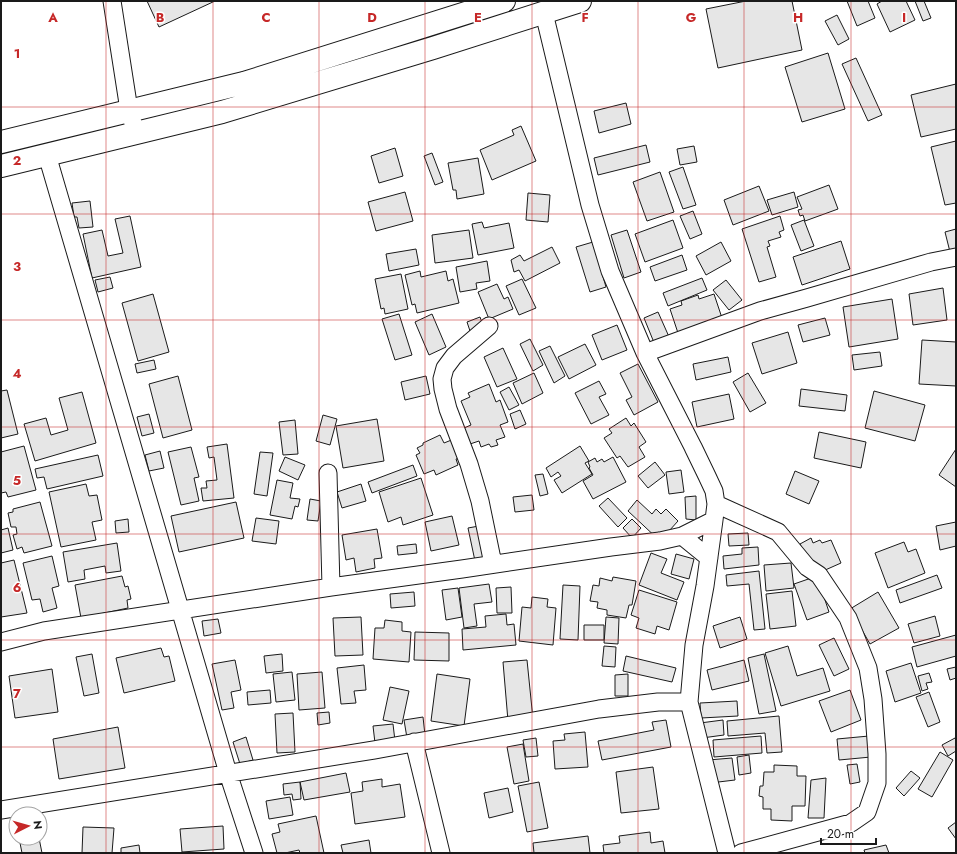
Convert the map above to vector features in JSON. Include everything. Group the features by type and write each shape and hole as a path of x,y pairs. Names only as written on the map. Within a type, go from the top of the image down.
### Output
{"main road":[{"path":"1,142 244,83 504,1"},
{"path":"1,166 230,109 434,48 580,1"}],"street":[{"path":"112,1 129,110 135,133"},
{"path":"544,13 590,205 610,271 645,354 714,491 715,512 705,586 694,645 689,702 727,853"},
{"path":"47,155 228,773 254,853"},
{"path":"645,354 760,311 931,262 956,257"},
{"path":"489,326 454,356 445,368 442,379 448,409 469,464 480,501 493,564"},
{"path":"328,473 331,586"},
{"path":"1,642 44,630 331,586 660,541 682,536 715,512"},
{"path":"715,512 778,532 807,567 819,575 848,618 868,668 873,699 878,782 867,812 851,823 741,853"},
{"path":"682,536 709,558"},
{"path":"1,810 414,742 599,709 658,702 689,702"},
{"path":"414,742 441,853"}],"building":[{"path":"147,1 215,1 159,27"},
{"path":"746,1 792,1 802,50 718,68 706,9"},
{"path":"847,1 868,1 875,18 857,26"},
{"path":"882,1 906,1 915,20 890,32 877,4"},
{"path":"915,1 924,1 931,18 923,21"},
{"path":"837,15 849,39 838,45 825,21"},
{"path":"828,53 845,109 802,122 785,67"},
{"path":"856,58 882,115 868,121 842,64"},
{"path":"956,84 956,129 921,137 911,95"},
{"path":"626,103 631,124 599,133 594,111"},
{"path":"521,126 536,161 492,180 480,150 514,135 512,130"},
{"path":"956,141 956,203 945,205 931,147"},
{"path":"646,145 650,162 598,175 594,158"},
{"path":"694,146 697,162 680,165 677,149"},
{"path":"395,148 403,176 379,183 371,156"},
{"path":"432,153 443,182 435,185 424,156"},
{"path":"478,158 484,194 457,199 456,190 453,190 448,163"},
{"path":"683,167 696,205 683,209 669,172"},
{"path":"660,172 674,212 647,221 633,182"},
{"path":"829,185 838,209 805,221 803,215 800,216 798,210 802,209 797,197"},
{"path":"759,186 769,211 733,225 724,200"},
{"path":"405,192 413,221 376,231 368,202"},
{"path":"794,192 798,207 772,215 767,200"},
{"path":"528,193 550,195 548,222 526,220"},
{"path":"90,201 93,227 79,228 77,217 74,217 72,203"},
{"path":"693,211 702,234 690,239 680,216"},
{"path":"130,216 141,267 92,278 83,234 102,230 108,256 123,253 115,219"},
{"path":"780,216 784,230 779,232 781,237 768,241 770,246 767,247 776,277 759,282 742,229"},
{"path":"673,220 683,248 645,262 635,234"},
{"path":"804,220 814,246 801,251 791,225"},
{"path":"482,222 484,228 509,223 514,248 478,255 472,224"},
{"path":"956,229 956,250 950,252 945,232"},
{"path":"469,230 473,258 435,263 432,235"},
{"path":"627,230 641,272 624,278 611,235"},
{"path":"841,241 850,269 802,285 793,257"},
{"path":"593,242 606,287 590,292 576,247"},
{"path":"721,242 731,261 706,275 696,256"},
{"path":"552,247 560,263 525,281 519,270 514,272 511,260 520,255 524,261"},
{"path":"416,249 419,265 389,271 386,254"},
{"path":"682,255 687,270 655,281 650,267"},
{"path":"487,261 490,281 476,283 477,289 460,292 456,267"},
{"path":"420,271 421,277 446,271 448,281 453,279 459,303 417,313 415,304 412,305 405,275"},
{"path":"401,274 408,309 385,314 384,308 381,309 375,279"},
{"path":"110,277 113,288 98,292 95,280"},
{"path":"702,278 707,290 668,306 663,293"},
{"path":"522,279 536,308 519,315 506,286"},
{"path":"726,280 742,300 729,310 713,290"},
{"path":"497,284 504,299 508,297 513,309 489,319 478,292"},
{"path":"943,288 947,320 913,325 909,294"},
{"path":"153,294 169,352 138,361 122,303"},
{"path":"714,294 723,321 679,336 670,309 682,305 681,301 698,295 699,299"},
{"path":"892,299 898,339 849,347 843,307"},
{"path":"658,312 670,339 655,345 644,318"},
{"path":"399,314 412,355 395,360 382,319"},
{"path":"432,314 446,347 429,355 415,322"},
{"path":"480,317 484,328 471,334 467,322"},
{"path":"825,318 830,335 803,342 798,325"},
{"path":"617,325 627,350 602,360 592,335"},
{"path":"788,332 797,363 762,374 752,343"},
{"path":"530,339 543,365 533,371 520,344"},
{"path":"922,340 956,342 956,386 919,384"},
{"path":"585,344 596,365 569,379 558,357"},
{"path":"550,346 565,376 554,383 539,351"},
{"path":"503,348 517,379 497,387 484,357"},
{"path":"880,352 882,366 854,370 852,355"},
{"path":"728,357 731,372 696,380 693,364"},
{"path":"154,360 156,369 137,373 135,364"},
{"path":"638,364 658,402 634,415 626,400 632,397 620,373"},
{"path":"534,373 543,393 522,404 513,383"},
{"path":"748,373 766,403 750,412 733,382"},
{"path":"178,376 192,430 163,438 149,384"},
{"path":"426,376 430,394 405,400 401,382"},
{"path":"599,381 606,394 599,397 609,415 591,424 575,393"},
{"path":"489,384 496,402 500,400 508,422 500,425 505,437 496,440 498,445 491,447 489,444 481,447 479,441 470,444 464,428 471,425 461,401 470,397 468,393"},
{"path":"509,387 519,405 509,410 500,392"},
{"path":"801,389 847,395 845,411 799,406"},
{"path":"7,390 18,434 1,438 1,391"},
{"path":"874,391 925,405 915,441 865,428"},
{"path":"82,392 96,443 35,461 24,424 46,418 51,435 68,430 59,398"},
{"path":"729,394 734,419 697,427 692,402"},
{"path":"520,410 526,424 515,429 510,414"},
{"path":"149,414 154,433 142,436 137,417"},
{"path":"323,415 337,419 330,445 316,441"},
{"path":"626,418 631,426 634,423 646,442 639,447 645,457 628,467 620,456 617,458 604,438 612,433 609,429"},
{"path":"377,419 384,461 343,468 336,426"},
{"path":"295,420 298,454 283,455 279,422"},
{"path":"819,432 866,442 861,468 814,458"},
{"path":"440,435 444,443 454,439 462,457 456,459 458,465 436,475 434,470 424,474 416,455 420,453 417,448 423,445 423,443"},
{"path":"227,444 234,498 203,501 201,488 207,488 206,481 217,480 214,457 209,458 207,447"},
{"path":"24,446 36,490 8,497 6,492 1,493 1,452"},
{"path":"580,446 589,461 585,463 592,474 562,493 554,480 561,476 558,472 551,477 546,468"},
{"path":"191,447 199,477 194,478 199,501 181,505 168,452"},
{"path":"956,449 956,487 939,475"},
{"path":"160,451 164,468 149,471 145,455"},
{"path":"260,452 273,453 267,496 254,494"},
{"path":"98,455 103,476 47,489 44,477 37,478 35,469"},
{"path":"285,457 305,465 298,480 279,471"},
{"path":"613,457 626,482 593,499 583,481 593,475 589,468 588,462 595,458 597,462 602,459 604,462"},
{"path":"655,462 665,475 648,488 638,476"},
{"path":"413,465 417,476 372,493 368,482"},
{"path":"681,470 684,492 669,494 666,472"},
{"path":"795,471 819,481 809,504 786,494"},
{"path":"543,474 548,494 540,496 535,475"},
{"path":"421,478 433,515 403,525 401,517 388,522 379,492"},
{"path":"277,480 293,483 290,498 300,499 298,507 295,506 292,519 270,515"},
{"path":"86,484 89,496 97,495 102,520 92,522 96,540 61,547 49,492"},
{"path":"361,484 366,501 342,508 337,492"},
{"path":"532,495 534,510 515,512 513,497"},
{"path":"696,496 696,520 686,519 685,497"},
{"path":"608,498 627,518 618,527 599,506"},
{"path":"310,499 321,501 318,521 307,520"},
{"path":"637,500 652,514 656,509 661,514 666,509 678,521 660,541 628,511"},
{"path":"40,502 52,546 24,553 22,547 17,549 13,535 17,534 16,527 11,527 8,513 13,512 13,509"},
{"path":"236,502 244,538 179,552 171,516"},
{"path":"452,516 459,545 431,551 425,522"},
{"path":"256,518 279,521 276,544 252,541"},
{"path":"128,519 129,532 116,533 115,521"},
{"path":"632,519 641,528 632,538 623,528"},
{"path":"956,522 956,546 940,550 936,526"},
{"path":"479,526 486,558 475,561 468,528"},
{"path":"8,528 13,550 1,553 1,530"},
{"path":"377,529 382,558 374,559 375,568 356,572 354,558 346,560 342,535"},
{"path":"748,533 749,545 729,546 728,534"},
{"path":"811,538 813,543 820,540 822,543 831,540 841,563 814,575 800,544"},
{"path":"904,542 908,552 916,549 925,573 888,588 875,553"},
{"path":"117,543 121,571 106,573 105,566 84,570 85,579 68,582 63,552"},
{"path":"416,544 417,553 398,555 397,546"},
{"path":"758,547 759,565 724,569 723,556 742,554 742,548"},
{"path":"651,553 667,559 661,573 684,582 677,600 639,585"},
{"path":"676,554 694,559 689,579 671,574"},
{"path":"52,556 59,586 52,588 57,608 43,612 40,599 32,600 23,563"},
{"path":"14,560 27,613 1,617 1,563"},
{"path":"791,563 794,588 766,591 764,565"},
{"path":"759,571 765,629 754,630 749,584 727,586 726,575"},
{"path":"937,575 942,588 900,603 896,590"},
{"path":"122,576 125,587 128,586 131,599 127,600 128,608 81,618 75,585"},
{"path":"817,576 829,612 807,620 794,584"},
{"path":"613,577 636,581 632,605 629,605 626,618 607,615 607,610 597,608 598,602 590,601 593,585 599,586 600,578 612,581"},
{"path":"489,584 492,602 474,604 477,626 464,628 459,588"},
{"path":"563,585 580,586 578,640 560,639"},
{"path":"511,587 512,613 497,613 496,588"},
{"path":"458,588 462,617 446,620 442,590"},
{"path":"639,590 677,602 669,630 657,626 655,634 636,628 639,618 631,615"},
{"path":"792,591 796,626 770,629 766,594"},
{"path":"414,592 415,606 391,608 390,594"},
{"path":"878,592 899,628 870,644 850,609"},
{"path":"532,597 548,599 547,607 556,608 553,645 519,641 522,607 531,608"},
{"path":"506,614 507,625 514,624 516,645 463,650 462,629 486,627 485,616"},
{"path":"935,616 940,636 914,643 908,624"},
{"path":"361,617 363,655 335,656 333,618"},
{"path":"606,617 619,618 618,644 604,643"},
{"path":"740,617 747,639 720,648 713,626"},
{"path":"218,619 221,633 204,636 202,621"},
{"path":"385,620 402,622 402,631 411,632 409,662 373,659 375,628 384,628"},
{"path":"584,625 604,625 604,640 584,640"},
{"path":"415,632 449,633 449,661 414,660"},
{"path":"956,635 956,656 917,667 912,647"},
{"path":"834,638 849,669 834,676 819,645"},
{"path":"604,646 616,647 615,667 602,666"},
{"path":"788,646 797,676 823,668 830,691 781,706 765,653"},
{"path":"161,648 164,657 169,656 175,681 124,693 116,658"},
{"path":"92,654 99,693 84,696 76,657"},
{"path":"282,654 283,671 266,673 264,656"},
{"path":"764,654 776,711 759,714 748,658"},
{"path":"626,656 676,668 672,682 623,671"},
{"path":"235,660 241,690 231,692 234,708 222,710 212,664"},
{"path":"527,660 533,719 508,721 503,662"},
{"path":"744,660 749,681 712,690 707,670"},
{"path":"911,663 921,693 895,702 886,671"},
{"path":"364,665 366,690 354,691 356,703 341,704 337,668"},
{"path":"956,667 956,678 950,680 947,669"},
{"path":"52,669 58,712 15,718 9,676"},
{"path":"292,672 295,700 276,702 273,674"},
{"path":"322,672 325,708 299,710 297,674"},
{"path":"929,673 932,682 926,683 928,689 922,691 918,676"},
{"path":"437,674 470,679 464,726 431,721"},
{"path":"628,674 628,696 615,696 615,675"},
{"path":"390,687 409,691 402,724 383,720"},
{"path":"270,690 271,703 248,705 247,692"},
{"path":"850,690 861,720 831,732 819,701"},
{"path":"929,692 940,722 928,727 916,697"},
{"path":"737,701 738,716 701,718 700,703"},
{"path":"329,712 330,723 318,725 317,713"},
{"path":"293,713 295,752 277,753 275,714"},
{"path":"779,716 782,752 767,753 765,733 728,736 727,721"},
{"path":"423,717 425,735 407,738 404,720"},
{"path":"666,720 671,747 602,760 598,741 654,730 652,722"},
{"path":"723,720 724,735 702,738 700,723"},
{"path":"393,724 395,741 375,743 373,726"},
{"path":"118,727 125,768 59,779 53,739"},
{"path":"585,732 588,767 555,769 553,741 565,740 564,734"},
{"path":"761,736 762,753 714,757 713,740"},
{"path":"869,736 871,757 839,760 837,739"},
{"path":"246,737 253,760 240,764 233,742"},
{"path":"536,738 538,756 526,757 523,740"},
{"path":"955,738 956,751 948,756 942,745"},
{"path":"523,744 529,781 514,784 507,747"},
{"path":"940,752 953,760 932,797 918,789"},
{"path":"749,755 751,773 739,775 737,757"},
{"path":"732,758 735,780 710,783 708,760"},
{"path":"857,764 860,782 850,784 847,765"},
{"path":"774,765 797,766 797,776 806,776 805,806 792,806 792,821 771,820 771,809 763,809 763,797 759,796 760,786 763,786 764,772 774,772"},
{"path":"653,767 659,809 621,813 616,772"},
{"path":"911,771 920,778 904,796 896,788"},
{"path":"346,773 350,792 304,800 300,782"},
{"path":"826,778 824,818 808,818 811,780"},
{"path":"382,779 382,787 400,784 405,817 355,824 351,793 363,791 362,782"},
{"path":"300,782 301,799 293,800 292,794 284,795 283,784"},
{"path":"539,782 548,828 527,832 518,786"},
{"path":"508,788 513,812 489,818 484,793"},
{"path":"290,797 293,815 269,819 266,801"},
{"path":"316,816 324,853 300,853 299,850 277,853 272,834 280,832 278,824"},
{"path":"956,822 956,839 948,828"},
{"path":"223,826 224,849 182,852 180,829"},
{"path":"83,827 114,828 112,853 82,853"},
{"path":"650,832 651,843 663,841 665,853 604,853 603,845 620,843 619,836"},
{"path":"588,836 590,853 534,853 533,843"},
{"path":"369,840 371,853 343,853 341,845"},
{"path":"139,845 140,853 121,853 121,848"},
{"path":"886,845 889,853 865,853 864,850"},
{"path":"21,846 41,846 42,853 22,853"}]}
